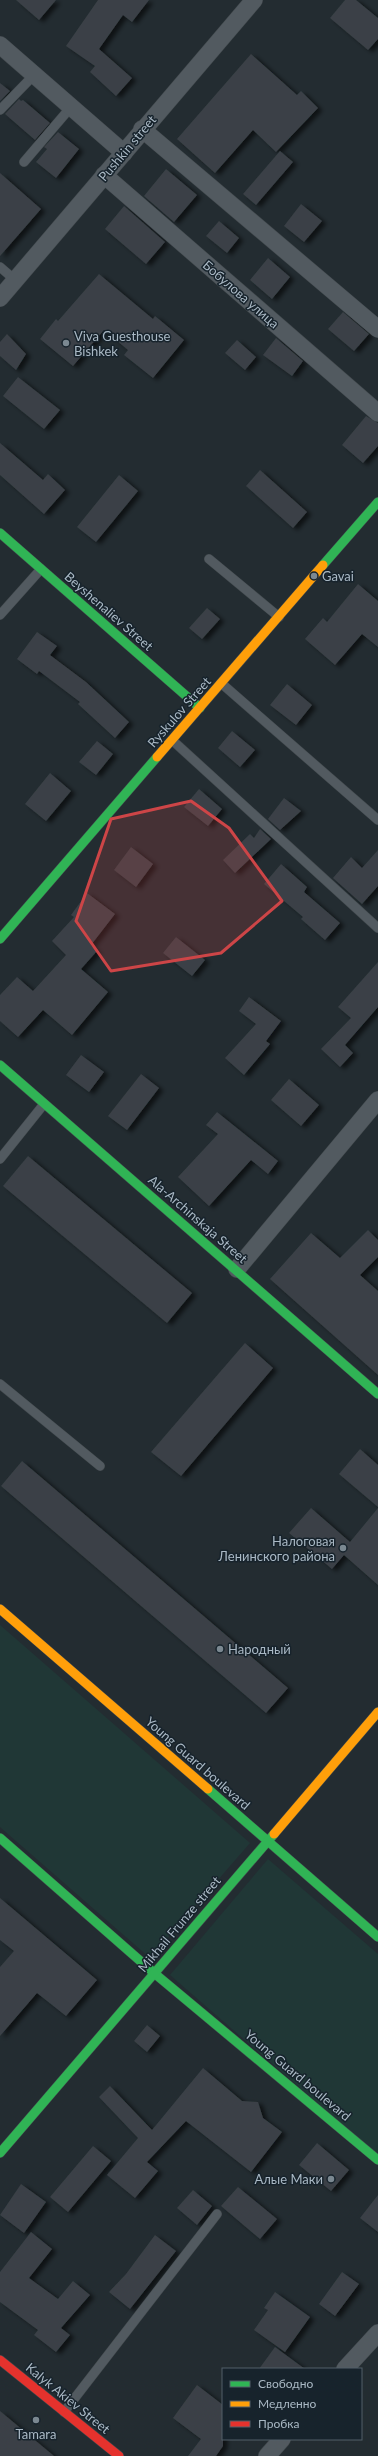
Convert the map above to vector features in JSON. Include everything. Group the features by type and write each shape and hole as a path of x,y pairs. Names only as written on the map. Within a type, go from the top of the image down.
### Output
{"main road":[{"name":"Ryskulov Street","path":"0,939 378,502"},
{"name":"Beyshenaliev Street","path":"0,533 200,708"},
{"name":"Ala-Archinskaja Street","path":"0,1065 237,1269 378,1394"},
{"name":"Young Guard boulevard","path":"0,1609 378,1937"},
{"name":"Mikhail Frunze street","path":"0,2153 266,1840 378,1712"},
{"name":"Young Guard boulevard","path":"0,1838 154,1973 378,2160"},
{"name":"Kalyk Akiev Street","path":"0,2360 119,2456"}],"street":[{"name":"Pushkin street","path":"0,298 142,129 254,0"},
{"path":"0,45 124,152"},
{"path":"142,129 378,329"},
{"name":"Бобулова улица","path":"104,175 378,412"},
{"path":"237,1269 378,1100"},
{"path":"346,2368 378,2333"},
{"path":"267,2456 281,2440"}],"lane":[{"path":"0,110 34,75"},
{"path":"24,162 72,107"},
{"path":"0,267 15,280"},
{"path":"209,559 279,617"},
{"path":"0,615 41,569"},
{"path":"221,684 378,820"},
{"path":"172,740 378,928"},
{"path":"0,1159 44,1104"},
{"path":"0,1384 100,1466"},
{"path":"64,2412 216,2214"}],"highlighted area":[{"path":"191,801 229,828 282,901 221,953 111,971 76,921 111,819"}],"green space":[{"path":"0,1625 250,1843 150,1958 0,1827"},
{"path":"268,1859 378,1954 378,2156 170,1975"}],"building":[{"path":"16,0 56,0 39,20"},
{"path":"98,0 149,0 132,22 123,15 99,49 132,78 116,96 90,72 95,66 66,46"},
{"path":"345,0 356,0 378,18 378,39 368,50 330,18"},
{"path":"251,54 297,95 301,91 318,108 276,152 253,130 215,173 177,139"},
{"path":"0,83 10,91 0,101"},
{"path":"19,99 21,101 23,100 50,123 35,140 5,114"},
{"path":"58,132 79,149 56,178 36,162 47,149 44,147"},
{"path":"280,151 293,162 256,205 243,194"},
{"path":"166,169 197,195 174,222 144,196"},
{"path":"0,173 41,209 0,256"},
{"path":"301,204 322,221 304,242 284,226"},
{"path":"124,206 165,242 146,264 105,229"},
{"path":"219,221 239,238 227,253 206,236"},
{"path":"268,258 290,277 272,299 250,280"},
{"path":"99,274 153,319 155,316 184,340 153,378 124,355 128,350 104,330 73,366 40,339 56,319 58,321"},
{"path":"343,312 369,334 354,351 328,329"},
{"path":"7,334 26,354 16,370 0,356 0,342"},
{"path":"276,338 303,361 292,376 263,355"},
{"path":"237,340 256,357 245,370 225,353"},
{"path":"18,377 60,410 44,429 3,396"},
{"path":"366,416 378,423 378,446 363,463 342,445"},
{"path":"0,443 43,480 48,474 65,490 44,514 0,475"},
{"path":"260,470 307,512 293,528 246,486"},
{"path":"119,475 138,491 96,542 77,527"},
{"path":"358,584 378,601 378,647 362,634 335,665 305,639 323,618 327,622"},
{"path":"207,608 220,619 202,639 189,628"},
{"path":"37,632 57,646 50,655 86,682 129,722 115,738 78,704 80,702 39,671 37,674 17,659"},
{"path":"287,684 312,705 296,725 270,705"},
{"path":"232,731 255,750 240,767 218,748"},
{"path":"97,741 113,754 96,775 79,762"},
{"path":"50,773 71,791 46,821 25,804"},
{"path":"199,789 222,809 208,826 184,807"},
{"path":"284,798 301,811 280,830 268,819"},
{"path":"260,829 271,839 235,873 223,860 250,834 254,838"},
{"path":"131,847 153,864 136,887 114,870"},
{"path":"378,850 378,886 362,904 333,878 351,857 362,868"},
{"path":"281,864 307,887 304,892 340,923 325,940 301,919 303,917 264,884"},
{"path":"87,893 115,914 91,945 97,951 81,969 108,992 72,1035 43,1010 18,1037 0,1021 0,995 17,977 33,991 66,955 52,941 74,917 71,915"},
{"path":"176,937 205,960 192,976 163,953"},
{"path":"378,962 378,1007 345,1045 353,1053 340,1067 321,1049 351,1018 338,1007"},
{"path":"249,997 281,1021 266,1041 270,1044 244,1075 225,1058 256,1024 239,1011"},
{"path":"81,1055 104,1072 89,1092 66,1075"},
{"path":"141,1074 159,1088 127,1130 108,1116"},
{"path":"289,1079 319,1105 301,1126 271,1100"},
{"path":"217,1112 278,1161 268,1174 251,1160 209,1206 178,1177 218,1134 206,1125"},
{"path":"28,1156 192,1293 167,1323 3,1186"},
{"path":"368,1230 378,1240 378,1257 360,1275 378,1291 378,1375 270,1279 311,1233 340,1258"},
{"path":"245,1343 273,1368 181,1476 151,1452"},
{"path":"360,1449 378,1465 378,1507 339,1474"},
{"path":"22,1461 288,1688 266,1713 1,1486"},
{"name":"Налоговая Ленинского района","path":"311,1508 350,1542 378,1508 378,1585 344,1555 332,1569 289,1533"},
{"path":"0,1898 97,1980 66,2016 37,1993 0,2036 0,1967 14,1951 0,1940"},
{"path":"147,2025 160,2036 147,2052 134,2041"},
{"path":"203,2068 242,2101 258,2102 263,2118 282,2132 251,2172 186,2121 147,2162 158,2171 135,2198 107,2175 138,2138 99,2097 110,2086 152,2130"},
{"path":"317,2143 349,2170 331,2191 299,2165"},
{"path":"93,2146 111,2161 68,2212 50,2197"},
{"path":"21,2184 46,2202 24,2233 0,2215"},
{"path":"238,2187 277,2219 260,2239 221,2206"},
{"path":"193,2190 212,2206 197,2225 177,2208"},
{"path":"378,2195 378,2232 360,2218"},
{"path":"31,2232 52,2249 29,2278 58,2299 73,2281 90,2295 61,2328 70,2335 56,2352 34,2335 38,2330 0,2302 0,2272"},
{"path":"155,2235 176,2251 130,2309 109,2292 126,2274"},
{"path":"342,2272 359,2284 335,2316 319,2304"},
{"path":"275,2292 310,2317 285,2352 254,2330 268,2310 264,2308"},
{"path":"275,2347 304,2368 260,2368"},
{"path":"197,2385 222,2404 223,2446 216,2456 188,2456 201,2439 173,2418"},
{"path":"0,2411 54,2456 0,2456"}],"traffic: fast":[{"path":"323,565 378,502"},
{"path":"0,533 200,708"},
{"path":"0,939 157,757"},
{"path":"0,1065 378,1394"},
{"path":"208,1789 378,1937"},
{"path":"0,2153 274,1834"},
{"path":"0,1838 154,1973 378,2160"}],"traffic: slow":[{"path":"157,757 323,565"},
{"path":"0,1609 208,1789"},
{"path":"274,1834 378,1712"}],"traffic: jam":[{"path":"0,2360 119,2456"}],"place":[{"name":"Viva Guesthouse Bishkek","path":"66,343"},
{"name":"Gavai","path":"314,576"},
{"name":"Налоговая Ленинского района","path":"343,1548"},
{"name":"Народный","path":"220,1649"},
{"name":"Алые Маки","path":"331,2179"},
{"name":"Tamara","path":"36,2420"}]}
